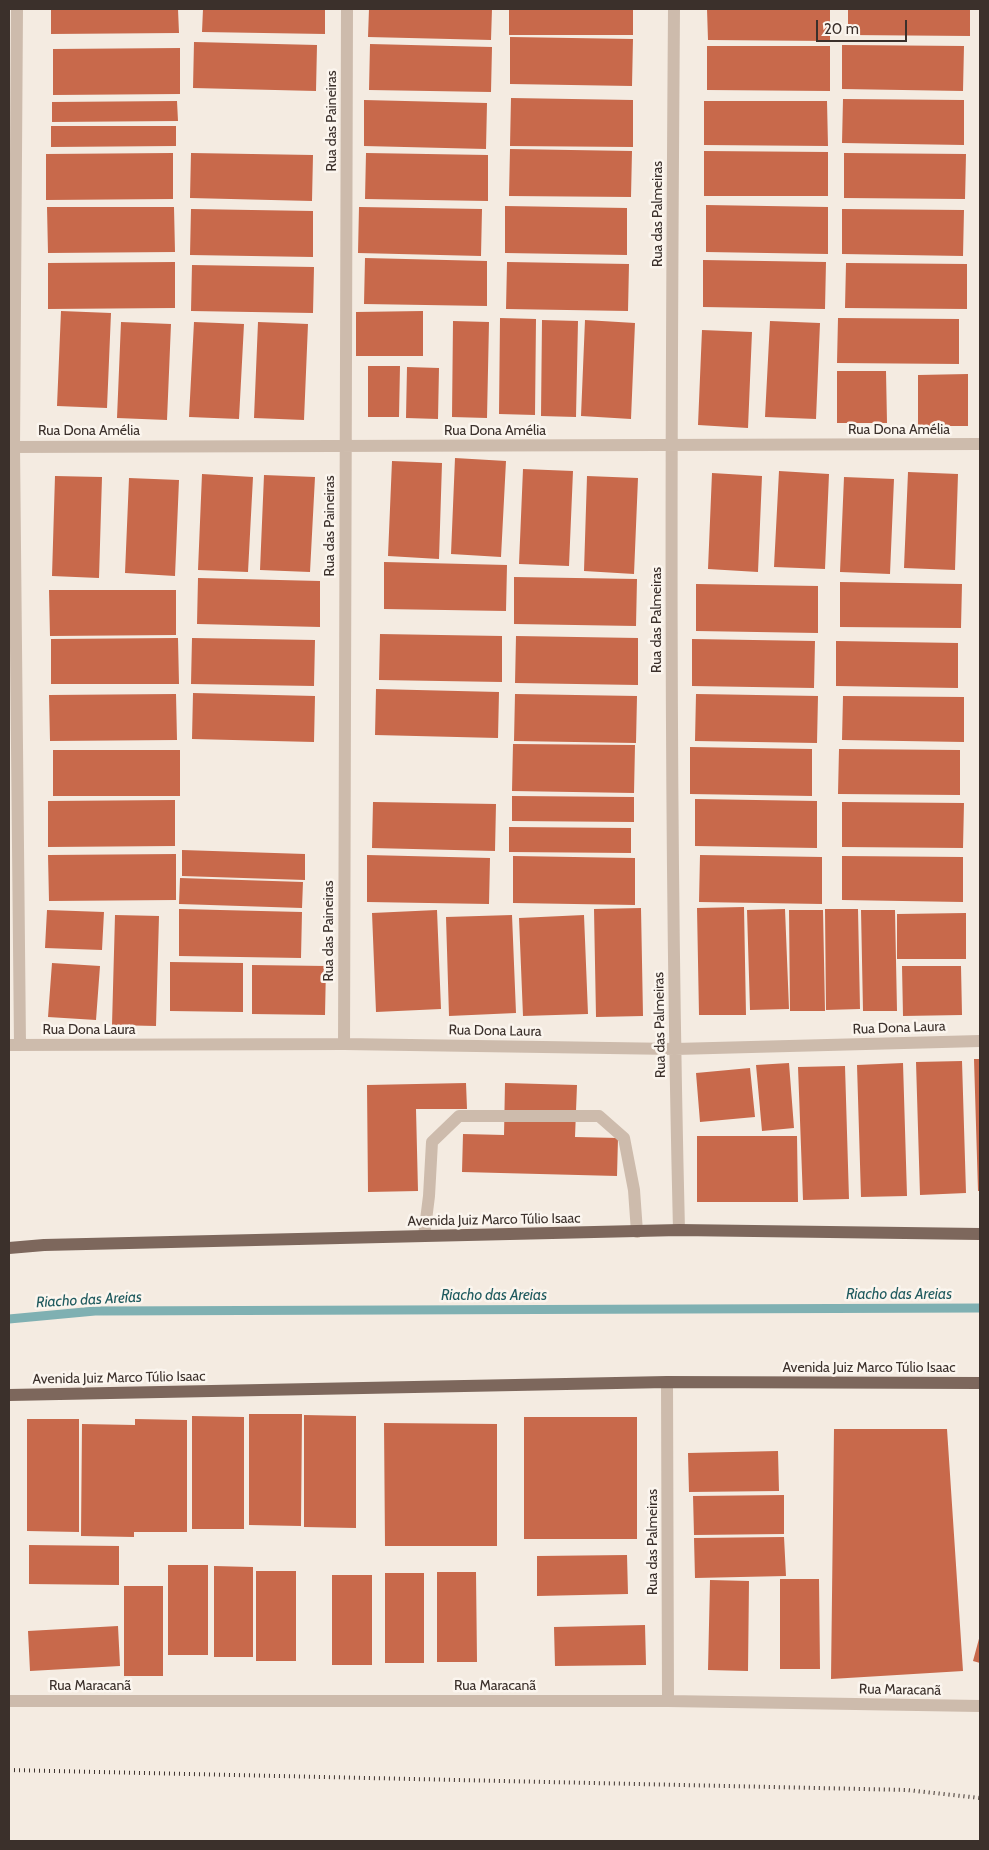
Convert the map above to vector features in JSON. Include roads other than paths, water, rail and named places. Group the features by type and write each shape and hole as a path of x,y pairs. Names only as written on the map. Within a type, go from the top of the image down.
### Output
{"main road":[{"name":"Avenida Juiz Marco Túlio Isaac","path":"9,1248 44,1245 679,1230 980,1234"},
{"name":"Avenida Juiz Marco Túlio Isaac","path":"9,1395 668,1382 980,1383"}],"street":[{"path":"14,1045 12,446 17,9"},
{"name":"Rua das Paineiras","path":"344,1044 347,9"},
{"name":"Rua das Palmeiras","path":"674,9 671,446 675,1049 679,1230"},
{"name":"Rua Dona Amélia","path":"12,446 980,444"},
{"name":"Rua Dona Laura","path":"14,1045 344,1044 675,1049 980,1041"},
{"path":"424,1236 429,1196 432,1142 459,1116 599,1116 624,1138 634,1190 637,1232"},
{"name":"Rua das Palmeiras","path":"668,1382 668,1701"},
{"name":"Rua Maracanã","path":"9,1701 668,1701 980,1706"}],"waterway":[{"name":"Riacho das Areias","path":"9,1319 95,1311 980,1308"}],"railway":[{"path":"9,1770 907,1790 980,1798"}]}
